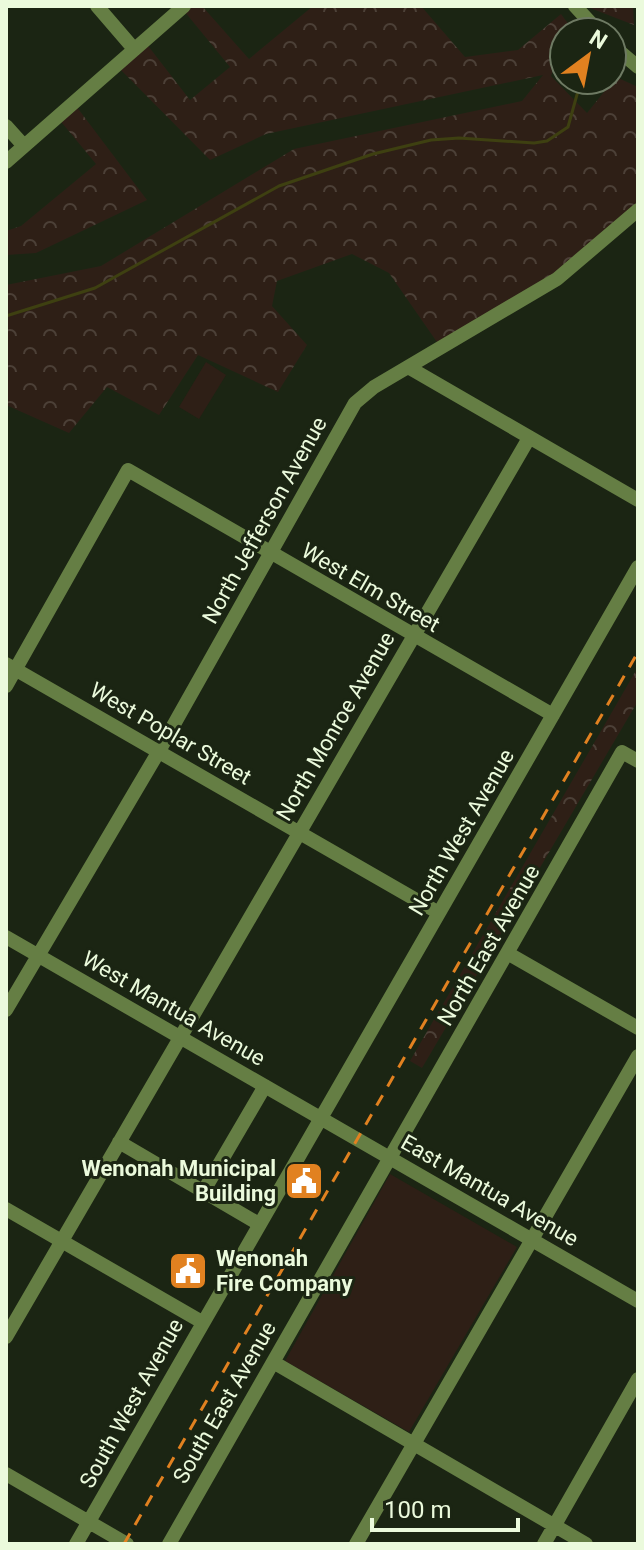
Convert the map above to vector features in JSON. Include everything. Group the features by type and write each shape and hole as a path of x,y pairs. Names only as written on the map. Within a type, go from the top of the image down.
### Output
{"street":[{"path":"97,6 134,49"},
{"path":"6,162 184,6"},
{"path":"6,126 24,146"},
{"name":"North Jefferson Avenue","path":"6,1010 159,751 355,403 408,367 557,279 638,210"},
{"path":"408,367 638,500"},
{"name":"North Monroe Avenue","path":"6,1337 529,438"},
{"name":"West Elm Street","path":"11,667 128,470 553,715"},
{"name":"North West Avenue","path":"321,1118 638,567"},
{"path":"6,686 11,667"},
{"name":"West Poplar Street","path":"11,667 439,913"},
{"name":"North East Avenue","path":"389,1158 509,954 622,752 638,761"},
{"name":"West Mantua Avenue","path":"6,937 321,1118"},
{"path":"509,954 638,1028"},
{"path":"356,1544 638,1056"},
{"path":"203,1192 265,1086"},
{"name":"East Mantua Avenue","path":"321,1118 638,1301"},
{"name":"South West Avenue","path":"76,1544 321,1118"},
{"path":"119,1142 259,1224"},
{"name":"South East Avenue","path":"169,1544 389,1158"},
{"path":"6,1209 202,1322"},
{"path":"273,1362 586,1544"},
{"path":"544,1544 638,1379"},
{"path":"6,1474 127,1544"}],"green space":[{"path":"180,6 202,6 249,59 313,6 421,6 465,57 518,50 548,25 548,96 570,96 587,113 601,96 628,96 628,82 638,87 638,204 545,286 439,345 389,273 352,254 277,281 272,306 307,345 278,392 198,355 159,415 107,387 69,433 6,405 6,285 101,266 294,149 522,101 543,75 266,134 210,160 113,62 142,38 190,100 230,67"},
{"path":"585,6 633,6 634,25 628,23 628,16 611,16"},
{"path":"70,98 147,200 36,253 6,255 6,231 21,226 96,164 53,112"},
{"path":"206,362 226,375 199,419 179,407"},
{"path":"638,667 638,701 422,1068 410,1061"},
{"path":"390,1174 517,1247 409,1432 285,1361"}],"waterway":[{"path":"6,316 95,288 279,186 373,154 431,140 547,141 568,127 577,96"}],"railway":[{"path":"124,1544 638,652"}],"place":[{"name":"Wenonah Municipal Building","path":"304,1181"},
{"name":"Wenonah Fire Company","path":"188,1271"}]}
